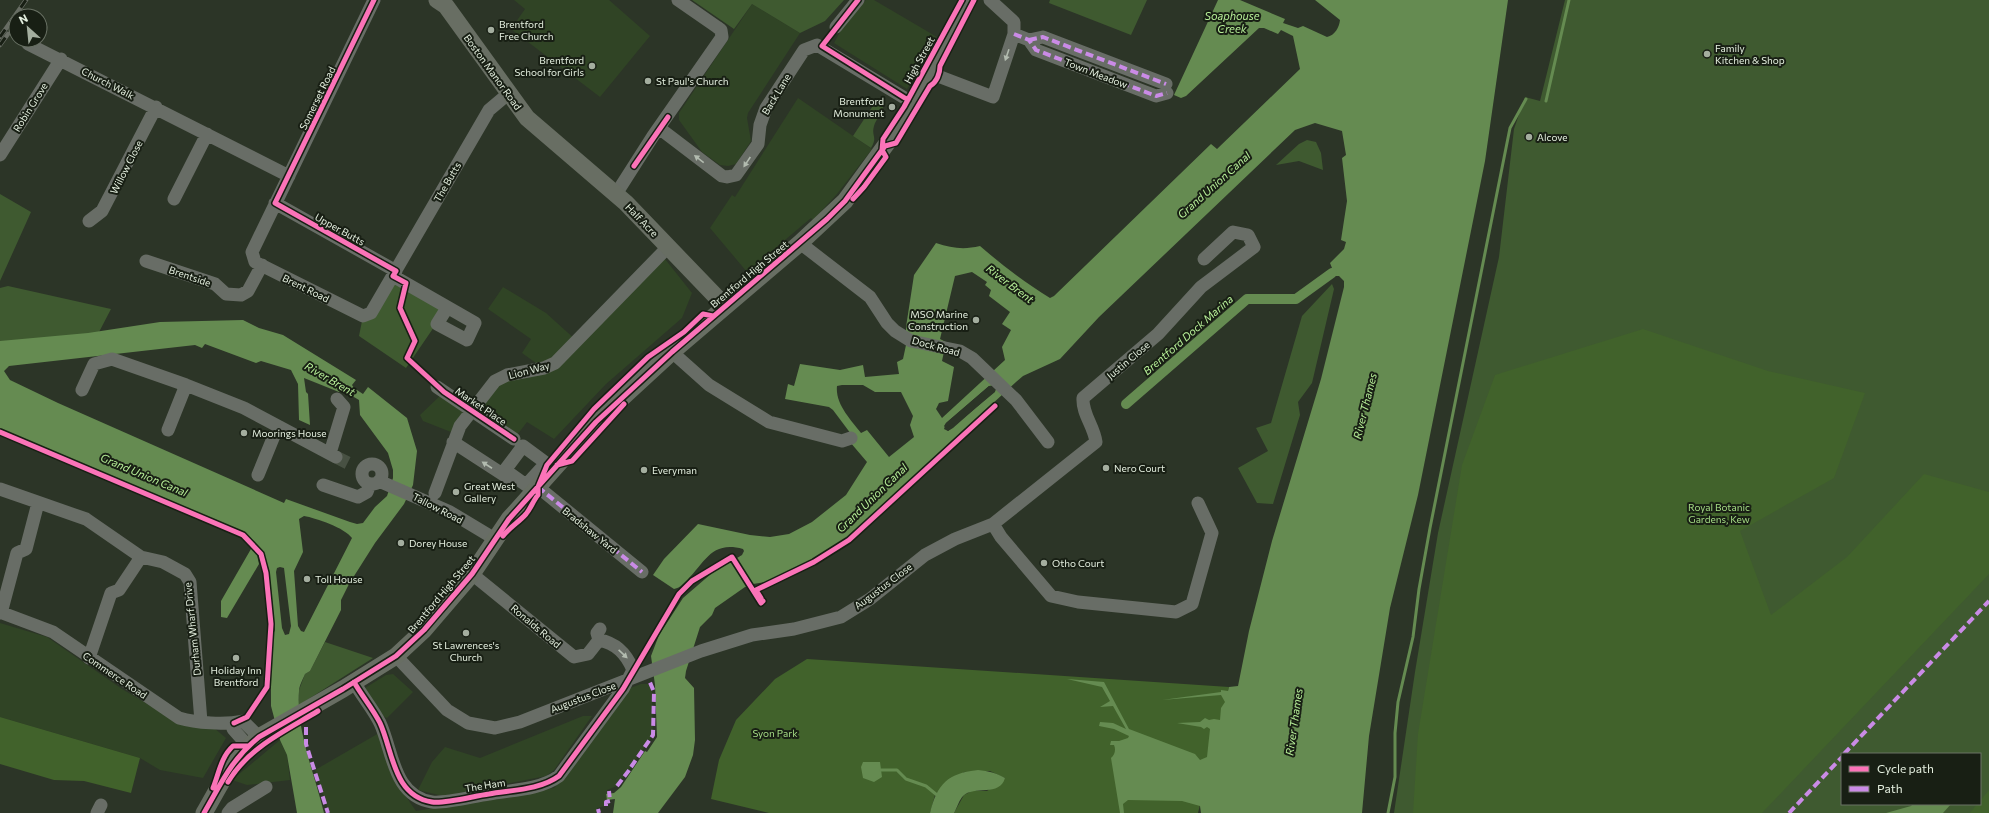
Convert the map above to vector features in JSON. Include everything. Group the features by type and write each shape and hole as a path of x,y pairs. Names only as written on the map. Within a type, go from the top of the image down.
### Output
{"main road":[{"name":"Boston Manor Road","path":"437,0 446,6 508,94 527,118 552,140"},
{"name":"Brentford High Street","path":"204,813 230,766 259,738 396,656 424,630 472,574 506,522 596,422 672,352 800,243 845,201 893,135 913,103 968,0"},
{"name":"Half Acre","path":"552,140 616,194 725,306"}],"street":[{"name":"Somerset Road","path":"252,252 374,0"},
{"path":"616,194 659,128 722,37 721,30 678,0"},
{"path":"836,27 858,0"},
{"path":"930,73 993,97 1014,34 1014,22 990,0"},
{"name":"Town Meadow","path":"1014,34 1029,40 1036,50 1156,96 1167,89"},
{"name":"Back Lane","path":"659,128 722,176 732,177 738,173 755,149 764,112 801,54 813,45 822,46 913,103"},
{"name":"Church Walk","path":"37,48 208,134"},
{"name":"Robin Grove","path":"0,155 61,59"},
{"name":"The Butts","path":"367,316 371,313 395,274 489,110 508,94"},
{"name":"Willow Close","path":"89,221 102,211 156,107"},
{"path":"174,199 208,134 289,176"},
{"name":"Upper Butts","path":"275,203 395,274"},
{"name":"Justin Close","path":"993,524 1096,442 1095,432 1082,407 1083,398 1158,334 1201,287 1254,247 1248,235 1233,232 1204,259"},
{"name":"Dock Road","path":"800,243 870,297 887,323 910,340 960,351 972,358 1019,403 1048,442"},
{"name":"Lion Way","path":"435,493 460,426 470,411 495,381 507,375 544,368 555,363 668,247"},
{"name":"Brent Road","path":"252,252 256,262 364,316 367,316"},
{"name":"Brentside","path":"146,261 215,284 226,294 241,295 248,291 262,265"},
{"path":"395,274 447,308"},
{"path":"672,352 709,385 769,422 842,441 851,438"},
{"path":"82,390 94,364 112,359 186,385 244,408 333,455 344,407 337,399"},
{"path":"168,430 186,385"},
{"name":"Market Place","path":"437,387 514,440"},
{"path":"258,475 278,426"},
{"path":"453,442 535,490"},
{"path":"324,485 358,498 379,483 382,472 379,466 369,464 357,468 362,477 379,483"},
{"name":"Tallow Road","path":"379,483 414,495 450,512 495,539"},
{"name":"Durham Wharf Drive","path":"0,489 86,518 140,557 163,562 185,574 190,582 201,722"},
{"name":"Bradshaw Yard","path":"535,490 642,572"},
{"path":"0,613 17,553 26,549 38,503"},
{"path":"993,524 1001,537 1051,596 1078,602 1176,612 1192,604 1212,533 1198,503"},
{"name":"Augustus Close","path":"396,656 447,710 468,723 495,728 520,722 701,651 752,636 794,629 841,617 870,599 926,555 955,539 993,524"},
{"path":"89,658 111,593 119,590 140,557"},
{"name":"Ronalds Road","path":"472,574 574,657 588,654 602,637 627,657 633,670"},
{"name":"Commerce Road","path":"0,613 53,632 179,718 191,722 234,723 243,721 259,738"},
{"name":"The Ham","path":"354,682 379,721 397,775 406,788 415,795 433,802 530,787 552,782 559,776 623,689 633,670"},
{"path":"228,813 232,808 266,787"}],"shaded area":[{"name":"Brentford School for Girls","path":"514,0 609,0 650,36 600,97 511,29 525,9"},
{"path":"866,0 874,0 937,37 927,58 907,89 834,43 842,28"},
{"path":"752,4 800,33 748,113 747,118 751,141 736,164 728,166 720,165 702,152 679,120 679,113"},
{"path":"798,98 872,149 837,194 813,220 811,218 747,272 710,228 732,195 735,197"},
{"path":"661,254 692,293 682,318 606,384 554,439 527,422 514,439 471,411 495,381 543,368 522,353 531,339 488,309 503,287 546,313 577,341"},
{"path":"444,392 471,411 456,434 423,421 420,415"},
{"path":"0,623 47,637 122,689 178,722 214,728 226,738 203,778 160,770 140,758 0,717"},
{"path":"393,674 413,692 387,718 380,715 365,688 386,675"},
{"path":"641,684 649,684 652,692 653,735 617,786 607,790 608,799 604,802 605,806 597,808 597,813 329,813 315,770 379,733 398,785 416,811 554,788 562,780 625,690"},
{"path":"583,716 592,716 554,770 546,776 443,796 418,790 432,762 445,747 480,758"},
{"path":"280,740 287,755 290,780 247,785 232,780"}],"green space":[{"path":"692,0 844,0 825,21 800,33 752,4 734,29"},
{"path":"1050,0 1147,0 1131,35 1049,3"},
{"name":"Royal Botanic Gardens, Kew","path":"1565,0 1989,0 1989,813 1394,813 1438,533 1499,257 1514,129 1525,97 1540,101"},
{"path":"878,98 883,105 883,109 874,126 874,141 871,148 853,136"},
{"path":"1307,140 1316,142 1321,153 1323,170 1299,161 1276,165 1299,144"},
{"path":"0,194 31,212 0,281"},
{"path":"393,276 447,308 406,368 359,336 363,316"},
{"path":"1332,284 1334,289 1312,383 1298,402 1300,415 1273,504 1257,503 1238,468 1268,451 1256,428 1271,423 1302,316"},
{"path":"8,286 111,309 98,334 0,345 0,288"},
{"path":"1643,329 1768,371 1865,393 1834,478 1740,531 1771,615 1847,557 1924,474 1989,492 1989,574 1762,813 1413,813 1418,734 1462,465 1495,375"},
{"path":"325,642 373,658 299,705 299,690 305,674 310,671"},
{"name":"Syon Park","path":"807,659 1229,687 1198,813 954,813 964,795 972,791 987,791 1005,778 990,771 964,772 935,795 930,813 769,813 711,799 719,760 736,720 775,679"},
{"path":"0,717 140,758 131,793 84,781 54,780 0,764"},
{"path":"1989,790 1989,813 1970,813 1976,805 1981,805 1981,800"}],"water":[{"path":"1218,0 1240,0 1285,19 1283,23 1298,28 1303,26 1327,37 1336,31 1340,20 1315,0 1508,0 1485,161 1418,495 1390,608 1369,736 1362,813 1201,813 1200,806 1182,801 1128,800 1123,804 1124,813 1120,813 1111,758 1114,754 1115,748 1114,745 1110,745 1111,741 1119,741 1128,738 1129,736 1114,729 1099,726 1100,722 1113,723 1126,729 1113,706 1100,707 1110,701 1102,687 1067,679 1104,682 1129,729 1195,754 1200,760 1207,757 1210,729 1207,727 1204,729 1201,727 1177,723 1200,722 1205,718 1209,720 1220,720 1221,708 1225,702 1221,695 1162,700 1221,692 1221,690 1228,691 1229,687 1238,686 1249,631 1272,541 1321,379 1344,287 1344,281 1339,276 1334,276 1330,270 1332,268 1330,263 1344,249 1346,242 1341,240 1347,201 1342,158 1346,155 1342,131 1315,123 1295,130 1099,317 1060,359 1023,376 847,538 813,559 766,582 745,587 715,608 712,615 700,627 686,671 685,678 694,688 695,740 693,755 685,777 658,813 613,813 615,799 607,800 606,794 614,793 621,787 645,751 647,752 657,737 655,685 651,656 659,635 683,598 712,573 742,555 744,551 743,549 732,547 715,551 682,585 674,589 653,575 664,559 698,524 750,535 770,537 789,534 812,522 846,495 867,462 850,442 854,438 833,410 829,407 785,399 788,384 794,386 800,364 840,370 863,365 865,377 899,374 897,362 903,359 906,345 906,327 914,275 936,243 958,248 980,246 1005,267 1032,286 1050,298 1054,296 1211,144 1217,149 1300,69 1293,36 1281,30 1278,34 1264,28 1259,28 1186,96 1181,98 1174,95","holes":["972,272 987,282 985,285 991,290 989,296 1010,312 1002,324 1011,330 1002,347 1005,360 942,418 936,409 939,403 948,401 954,367 942,361 946,342 940,339 955,276","863,385 875,392 901,392 913,416 910,425 914,437 889,457 867,430 861,433 848,417 838,399 837,386","989,386 996,387 995,392 948,431 944,426"]},
{"path":"243,320 259,328 283,335 356,380 352,385 354,388 363,394 368,387 407,418 417,451 413,485 404,504 375,543 349,584 341,600 341,610 310,671 305,674 299,689 300,722 303,737 324,813 297,813 287,755 280,740 271,706 271,639 275,630 269,569 261,551 257,555 259,564 227,618 221,617 221,601 255,542 245,533 0,431 0,341 88,333 160,322","holes":["205,344 256,363 261,361 291,370 298,384 299,420 310,425 308,394 306,392 304,378 339,392 342,390 359,400 360,415 388,453 393,470 393,478 387,496 375,507 363,523 357,524 350,522 286,499 284,503 58,403 10,380 4,371 9,366 195,345 202,348","304,516 323,521 337,527 352,538 304,632 301,631 298,626 294,571 303,552 299,519","277,568 284,568 291,626 289,634 285,635 282,628 276,572"]},
{"path":"863,762 880,762 882,777 874,782 863,778 861,767"},
{"path":"978,770 992,772 1005,778 1002,784 998,787 974,791 963,796 954,813 930,813 936,794 945,782 951,777 959,774"},
{"path":"1950,805 1943,813 1886,813 1911,806"}],"pier":[{"path":"995,385 997,387 995,391 953,428 948,431 944,429 946,423 989,386","holes":["990,388 994,388 956,422 946,428"]}],"waterway":[{"path":"1546,101 1569,0"},
{"path":"1388,813 1395,777 1395,733 1398,702 1413,637 1419,589 1430,528 1510,128 1526,99"},
{"name":"Brentford Dock Marina","path":"1126,404 1247,299 1296,299 1332,273"},
{"path":"881,770 897,770 906,779 926,786 937,795"}],"tunnel":[{"path":"336,457 352,465"}],"railway":[{"path":"0,37 26,0"},
{"path":"0,45 8,34"}],"marked path":[{"path":"1014,34 1029,40 1036,50 1156,96 1167,93"},
{"path":"1029,40 1043,37 1166,84"},
{"path":"538,487 642,572"},
{"path":"1845,753 1989,601"},
{"path":"631,767 653,735 654,692 649,680"},
{"path":"306,727 306,744 328,813"},
{"path":"1789,813 1841,758"},
{"path":"617,786 630,769"},
{"path":"606,806 606,802 610,801 609,791"},
{"path":"598,809 599,813"}],"cycle path":[{"path":"374,0 275,203 396,271 393,276 406,283 400,308 415,341 407,358 444,392 514,439"},
{"path":"822,46 858,0"},
{"name":"High Street","path":"853,199 864,187 886,157 882,150 883,139 904,107 962,0"},
{"path":"204,813 234,763 259,737 343,689 396,656 424,630 472,574 509,519 596,422 672,352 827,219 845,201 885,146 896,143 930,86 936,80 939,74 940,66 974,0"},
{"path":"822,46 908,100"},
{"path":"634,166 668,117"},
{"path":"503,536 528,512 538,495 538,487 547,465 594,409 648,357 684,332 703,314 713,316"},
{"path":"557,465 572,461 624,404"},
{"path":"761,598 756,590 814,562 849,540 995,406"},
{"path":"0,432 243,535 261,554 266,573 271,624 267,687 247,717 234,723"},
{"path":"354,682 380,723 396,771 402,782 409,791 419,798 432,802 444,802 525,789 551,781 559,776 623,689 679,594 692,581 732,557 761,603 763,601"},
{"path":"228,782 246,759 257,749 318,711"},
{"path":"213,788 223,760 229,750 233,746 248,746"}],"place":[{"name":"Brentford Free Church","path":"491,30"},
{"name":"Family Kitchen & Shop","path":"1707,54"},
{"name":"Brentford School for Girls","path":"592,66"},
{"name":"St Paul's Church","path":"648,81"},
{"name":"Brentford Monument","path":"892,107"},
{"name":"Alcove","path":"1529,137"},
{"name":"MSO Marine Construction","path":"976,320"},
{"name":"Moorings House","path":"244,433"},
{"name":"Nero Court","path":"1106,468"},
{"name":"Everyman","path":"644,470"},
{"name":"Great West Gallery","path":"456,492"},
{"name":"Dorey House","path":"401,543"},
{"name":"Otho Court","path":"1044,563"},
{"name":"Toll House","path":"307,579"},
{"name":"St Lawrences's Church","path":"466,633"},
{"name":"Holiday Inn Brentford","path":"236,658"}],"water label":[{"name":"Soaphouse Creek","path":"1232,22"},
{"name":"Grand Union Canal","path":"1214,185"},
{"name":"River Brent","path":"1010,284"},
{"name":"River Brent","path":"330,379"},
{"name":"River Thames","path":"1365,406"},
{"name":"Grand Union Canal","path":"144,475"},
{"name":"Grand Union Canal","path":"872,498"},
{"name":"River Thames","path":"1294,722"}]}
